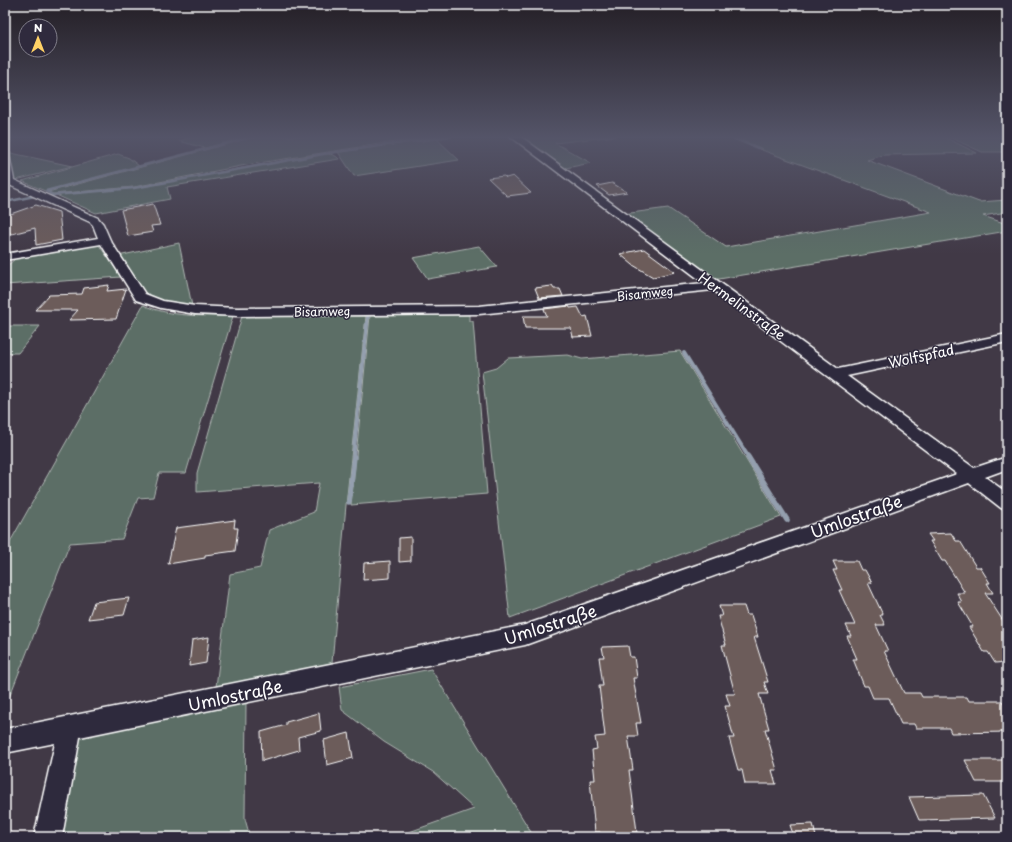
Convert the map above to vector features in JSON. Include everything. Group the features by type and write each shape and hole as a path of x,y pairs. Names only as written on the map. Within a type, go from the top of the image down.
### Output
{"street":[{"name":"Bisamweg","path":"9,175 10,182 94,220 98,224 104,240 140,296 161,304 195,310 238,312 479,310 715,286"},
{"name":"Hermelinstraße","path":"567,175 971,475"},
{"path":"5,257 104,240"},
{"name":"Wolfspfad","path":"835,374 1007,338"},
{"name":"Umlostraße","path":"5,741 525,635 1007,463"},
{"path":"971,475 1007,504"},
{"path":"48,837 70,728"}],"green space":[{"path":"11,175 35,175 12,181"},
{"path":"42,175 104,175 45,191 22,181"},
{"path":"110,175 194,175 134,187 53,194 48,192"},
{"path":"203,175 239,175 167,187 170,199 96,213 56,195 133,188"},
{"path":"831,175 908,175 979,202 1007,200 1007,212 983,216 1007,224 1007,231 713,280 623,214 668,208 726,247 931,212"},
{"path":"179,243 192,306 162,301 144,295 118,256"},
{"path":"85,244 99,245 121,277 5,285 5,268 17,257"},
{"path":"479,246 497,267 428,279 413,258"},
{"path":"143,305 175,314 198,316 233,316 186,473 159,473 153,497 138,498 122,539 70,543 5,708 5,551"},
{"path":"469,315 469,321 473,321 487,494 351,505 370,316"},
{"path":"242,316 366,316 346,505 332,663 216,687 230,574 260,568 269,530 314,512 319,483 197,492 197,473"},
{"path":"5,326 40,326 18,353 5,353"},
{"path":"680,351 781,517 510,618 482,372 496,368 508,358 568,355 582,359"},
{"path":"431,669 534,837 395,837 474,809 433,772 384,742 342,710 339,687"},
{"path":"246,701 245,819 250,837 60,837 78,738"}],"building":[{"path":"504,176 506,178 513,176 531,193 507,196 488,178"},
{"path":"612,183 627,192 609,195 597,186"},
{"path":"153,204 160,225 151,226 153,232 128,236 121,210"},
{"path":"36,205 59,212 62,240 36,245 35,228 12,234 5,230 5,216"},
{"path":"644,249 675,272 653,277 633,265 620,254"},
{"path":"109,285 107,291 126,289 116,319 69,320 78,310 35,310 49,295 82,294 84,288"},
{"path":"552,286 554,289 560,289 563,296 539,298 535,288"},
{"path":"569,306 570,308 578,307 583,317 587,316 592,336 573,337 571,328 525,328 523,316 547,316 544,309"},
{"path":"235,520 234,528 238,528 235,551 205,555 205,558 168,564 176,528"},
{"path":"951,533 956,541 960,541 976,567 980,567 990,583 987,583 993,593 985,593 1007,627 1007,662 995,663 988,652 984,652 969,627 973,627 958,602 962,602 957,593 965,593 945,561 942,561 930,541 933,541 928,534"},
{"path":"411,537 411,561 399,562 399,538"},
{"path":"390,561 390,578 363,580 364,563"},
{"path":"833,561 857,561 861,570 865,570 872,583 868,583 883,615 880,615 885,625 876,625 888,651 884,651 904,693 920,693 922,697 967,697 969,701 1002,701 1007,709 1007,732 951,733 949,728 916,728 914,724 901,724 889,698 873,698 868,686 864,686 853,659 857,659 847,636 851,636 846,625 855,625 839,590 842,590 833,570 837,570"},
{"path":"129,598 124,615 88,619 94,602"},
{"path":"719,606 744,606 747,615 751,615 758,637 754,637 768,682 764,682 768,694 759,694 769,729 765,729 777,770 772,770 776,784 745,784 742,770 738,770 729,738 734,738 725,706 730,706 726,694 735,694 722,645 726,645 718,616 722,616"},
{"path":"209,637 206,663 189,666 192,640"},
{"path":"628,646 630,657 634,657 637,678 633,678 641,723 636,723 638,736 628,736 633,770 629,770 637,832 632,832 633,837 600,837 600,832 595,832 590,780 595,780 592,750 597,749 595,737 605,736 599,686 603,686 599,657 604,657 602,647"},
{"path":"319,713 321,731 298,737 299,750 262,761 261,732 286,725 286,722"},
{"path":"349,733 353,758 327,765 324,740"},
{"path":"965,760 1007,760 1007,782 976,782"},
{"path":"983,795 995,818 919,820 909,797"},
{"path":"813,824 816,837 794,837 790,825"}],"waterway":[{"path":"105,175 46,191 53,195 134,188 205,175"},
{"path":"5,202 35,196"},
{"path":"367,325 368,315"},
{"path":"353,458 367,324"},
{"path":"684,353 749,458"},
{"path":"349,502 354,457"},
{"path":"748,457 787,520"}]}
